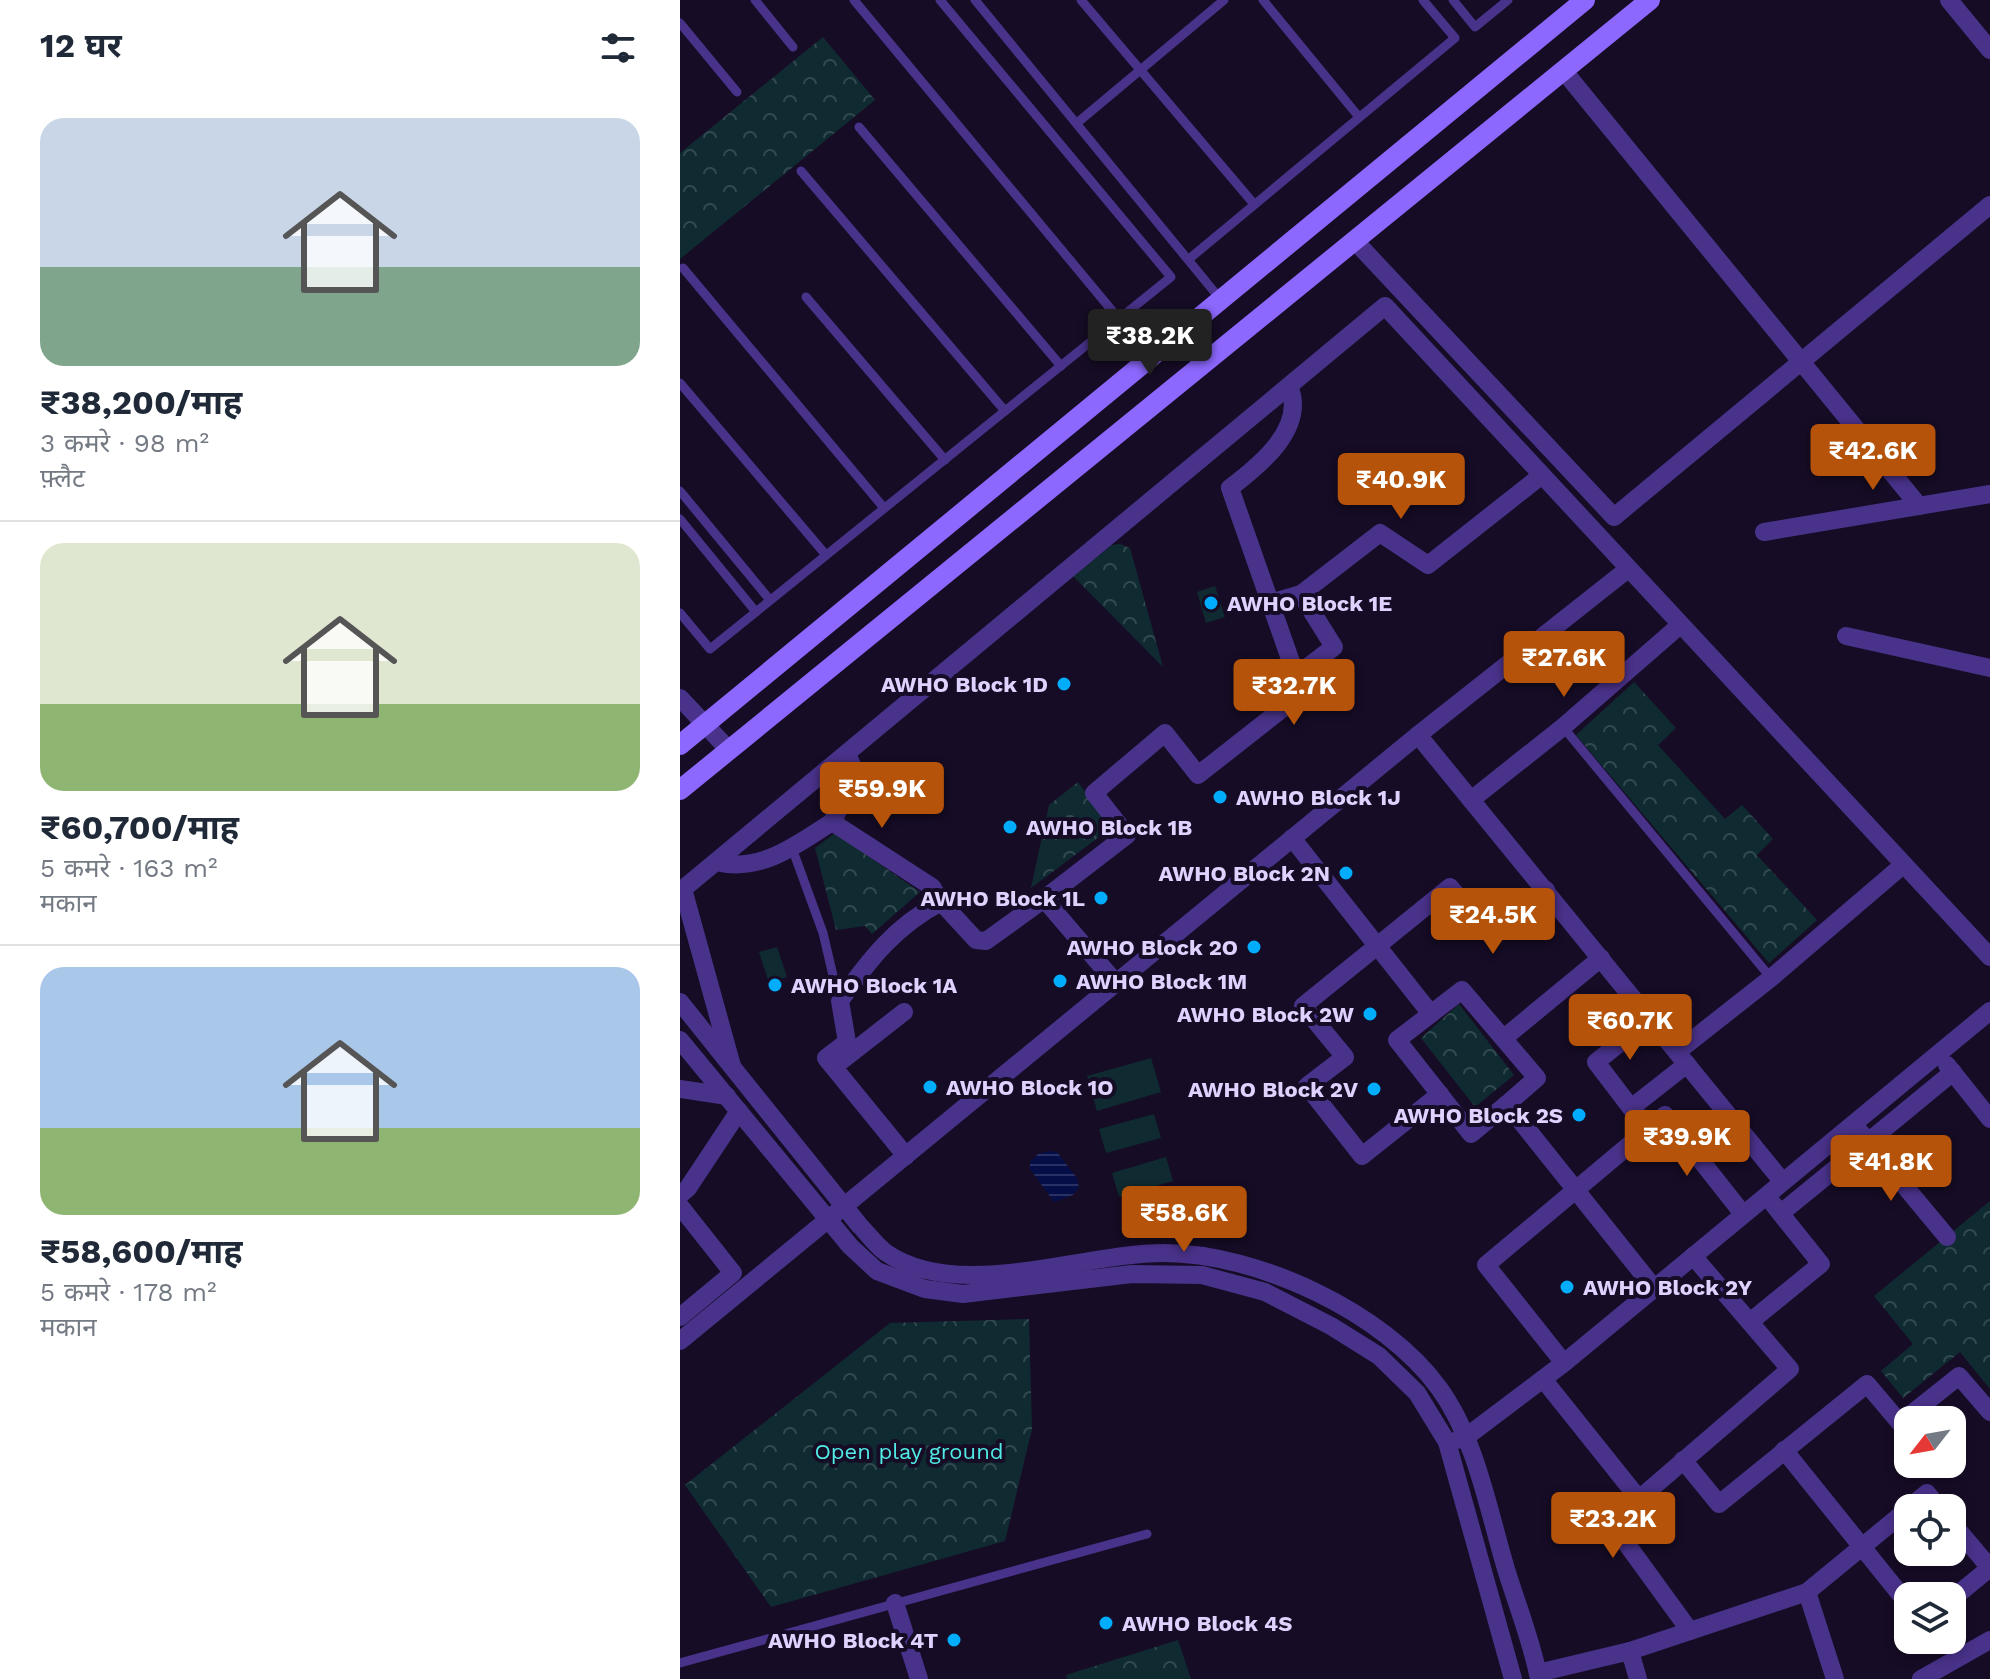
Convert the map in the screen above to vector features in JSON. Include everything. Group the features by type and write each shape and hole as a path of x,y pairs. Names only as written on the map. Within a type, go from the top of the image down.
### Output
{"street":[{"path":"680,745 1585,0"},
{"path":"680,790 1650,0"},
{"path":"1949,0 1990,50"},
{"path":"1563,70 1919,506"},
{"path":"1354,240 1614,517 1990,205"},
{"path":"732,1066 683,889 1385,306 1679,626 1990,957"},
{"path":"1289,386 1294,397 1288,425 1267,459 1230,488 1296,676"},
{"path":"1270,603 1301,594 1380,533 1428,565 1542,475"},
{"path":"1764,532 1990,494"},
{"path":"680,1341 1418,735 1628,569"},
{"path":"832,822 932,887 941,902 976,940 986,941 1127,835 1094,793 1165,733 1198,775 1282,709 1278,691 1334,647 1301,594"},
{"path":"1471,800 1563,727 1679,626"},
{"path":"1846,636 1990,668"},
{"path":"680,698 729,750"},
{"path":"1418,735 1782,1181"},
{"path":"716,862 734,866 758,864 792,848 832,822 857,776 847,754"},
{"path":"1292,838 1431,1014"},
{"path":"1631,1108 1771,978 1903,865"},
{"path":"1440,1094 1362,1156 1307,1086 1345,1057 1303,1006 1450,887 1491,935 1546,890"},
{"path":"1044,899 1116,983"},
{"path":"906,1156 826,1058 847,1042 840,1001 878,948 917,915 941,902"},
{"path":"1504,1038 1601,958"},
{"path":"1462,990 1537,1078 1471,1134 1397,1040 1431,1014 1462,990"},
{"path":"680,1002 886,1252 922,1268 968,1276 1099,1258 1165,1253 1226,1259 1303,1287 1350,1311 1391,1339 1438,1387 1466,1437 1538,1676 1630,1651 1807,1592 1894,1520"},
{"path":"1447,1442 1466,1437 1564,1363 1990,1011"},
{"path":"832,1068 904,1012"},
{"path":"1648,1129 1596,1062 1650,1019"},
{"path":"680,1040 829,1219 877,1271 925,1289 963,1294 1132,1274 1202,1275 1265,1292 1331,1326 1379,1356 1417,1393 1447,1442 1513,1679"},
{"path":"1938,1053 1990,1119"},
{"path":"1781,1213 1953,1072"},
{"path":"682,1094 727,1096"},
{"path":"1507,1104 1654,1288"},
{"path":"680,1195 739,1111"},
{"path":"1564,1363 1486,1265 1575,1189 1665,1115 1743,1214"},
{"path":"1852,1123 1947,1237"},
{"path":"1750,1322 1821,1264 1766,1194"},
{"path":"680,1206 733,1273 680,1317"},
{"path":"1690,1631 1610,1521 1790,1369 1693,1256"},
{"path":"1683,1460 1719,1504 1867,1384 1900,1423 1959,1376 1990,1412"},
{"path":"1543,1379 1639,1499"},
{"path":"1784,1450 1894,1587"},
{"path":"1966,1540 1990,1568 1966,1588"},
{"path":"1807,1592 1835,1679"},
{"path":"895,1603 919,1679"},
{"path":"1921,1679 1990,1640"},
{"path":"1630,1651 1638,1679"}],"lane":[{"path":"755,0 793,47"},
{"path":"854,0 1119,319"},
{"path":"680,613 710,649 1171,277 940,0"},
{"path":"975,0 1221,300"},
{"path":"1081,0 1254,204"},
{"path":"1077,123 1224,0"},
{"path":"1263,0 1359,117"},
{"path":"1189,259 1455,38 1423,0"},
{"path":"1453,0 1475,27 1508,0"},
{"path":"680,23 737,92"},
{"path":"859,127 1061,366"},
{"path":"801,171 1005,411"},
{"path":"683,268 884,508"},
{"path":"806,297 945,460"},
{"path":"680,383 826,555"},
{"path":"680,491 770,600"},
{"path":"680,519 756,612"},
{"path":"1563,727 1771,978"},
{"path":"792,848 823,933 840,1001"},
{"path":"680,1663 1147,1534"}],"green space":[{"path":"823,37 875,100 680,259 680,153"},
{"path":"1112,545 1130,548 1163,667 1073,576"},
{"path":"1215,586 1225,617 1206,623 1197,592"},
{"path":"1634,682 1676,728 1658,745 1725,819 1742,805 1773,839 1757,855 1817,920 1769,963 1576,735"},
{"path":"1078,782 1111,828 1031,888 1049,805"},
{"path":"835,833 920,892 872,934 865,926 836,930 815,848"},
{"path":"777,947 787,977 769,983 759,952"},
{"path":"1459,1004 1514,1075 1475,1107 1421,1038"},
{"path":"1151,1058 1161,1092 1097,1111 1087,1076"},
{"path":"1154,1114 1161,1138 1106,1153 1099,1129"},
{"path":"1166,1157 1173,1181 1119,1197 1112,1173"},
{"path":"1990,1201 1990,1389 1960,1352 1903,1398 1881,1371 1913,1344 1874,1296"},
{"name":"Open play ground","path":"1029,1319 1032,1429 1005,1541 771,1607 685,1485 890,1323"},
{"path":"1178,1640 1191,1679 1067,1679 1066,1675"}],"shaded area":[{"path":"1057,1152 1077,1178 1079,1187 1073,1195 1054,1202 1030,1169 1030,1162 1038,1154"}],"place":[{"name":"AWHO Block 1E","path":"1211,603"},
{"name":"AWHO Block 1D","path":"1064,684"},
{"name":"AWHO Block 1J","path":"1220,797"},
{"name":"AWHO Block 1B","path":"1010,827"},
{"name":"AWHO Block 2N","path":"1346,873"},
{"name":"AWHO Block 1L","path":"1101,898"},
{"name":"AWHO Block 2O","path":"1254,947"},
{"name":"AWHO Block 1M","path":"1060,981"},
{"name":"AWHO Block 1A","path":"775,985"},
{"name":"AWHO Block 2W","path":"1370,1014"},
{"name":"AWHO Block 1O","path":"930,1087"},
{"name":"AWHO Block 2V","path":"1374,1089"},
{"name":"AWHO Block 2S","path":"1579,1115"},
{"name":"AWHO Block 2Y","path":"1567,1287"},
{"name":"AWHO Block 4S","path":"1106,1623"},
{"name":"AWHO Block 4T","path":"954,1640"}]}
